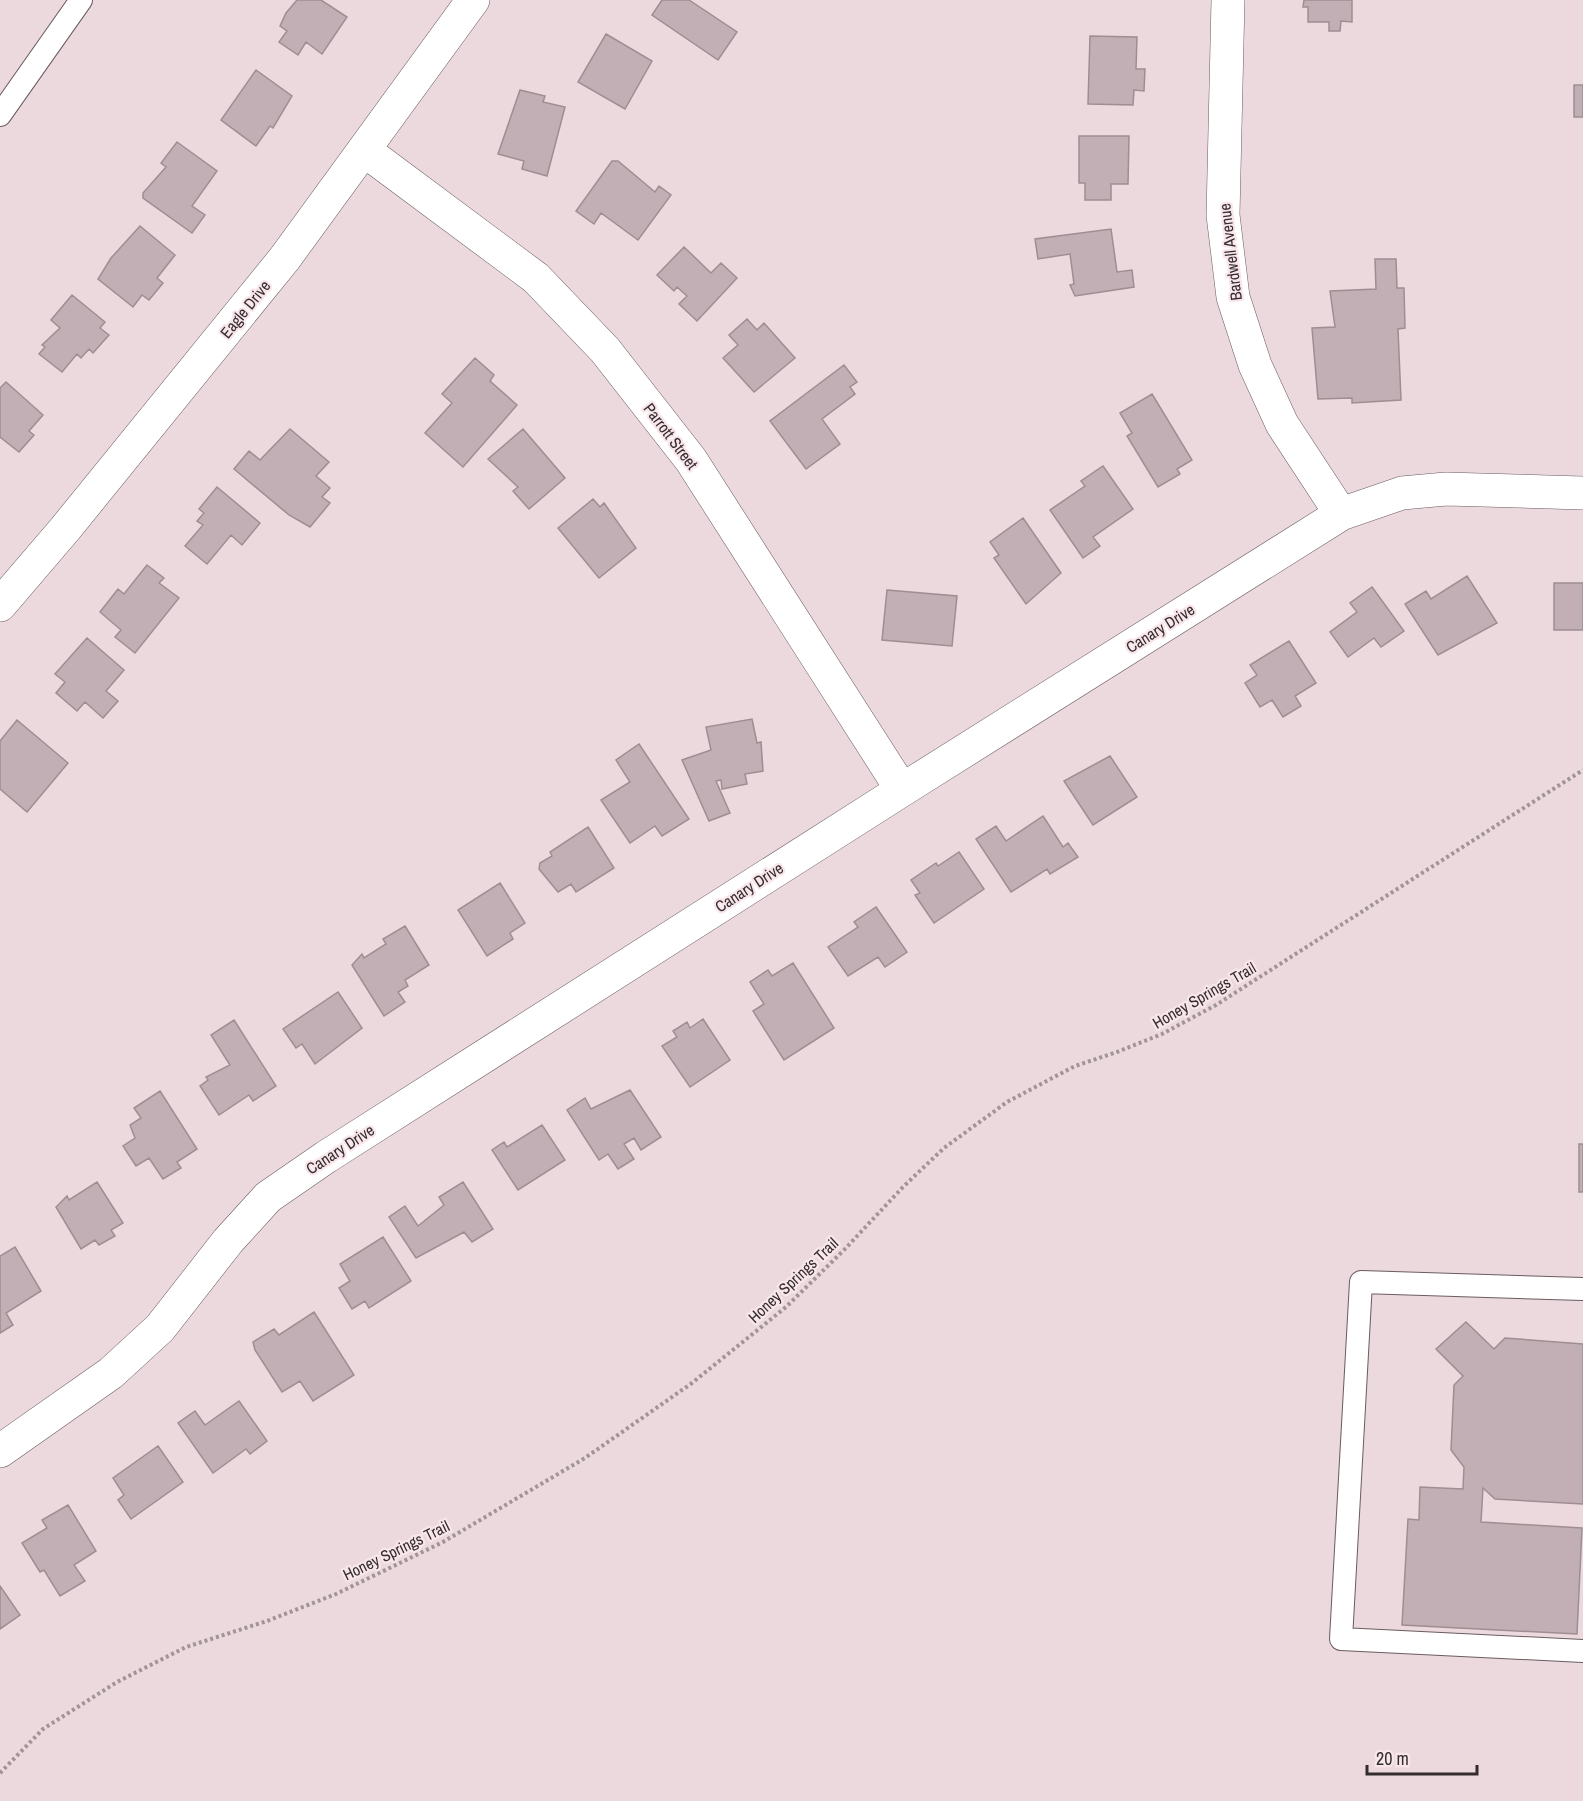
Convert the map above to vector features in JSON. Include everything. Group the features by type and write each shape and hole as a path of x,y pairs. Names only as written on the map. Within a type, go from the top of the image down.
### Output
{"street":[{"name":"Eagle Drive","path":"0,604 65,529 285,258 473,0"},
{"name":"Bardwell Avenue","path":"1228,0 1223,215 1233,297 1255,365 1282,424 1341,514"},
{"name":"Parrott Street","path":"364,150 536,278 605,350 691,460 902,790"},
{"name":"Canary Drive","path":"0,1451 111,1373 160,1328 228,1241 268,1197 326,1157 902,790 1341,514 1402,493 1446,489 1583,493"}],"lane":[{"path":"0,115 81,0"},
{"path":"1583,1289 1361,1282 1341,1639 1583,1651"}],"path":[{"name":"Honey Springs Trail","path":"0,1773 43,1730 117,1683 186,1647 267,1621 347,1588 443,1542 585,1458 692,1383 786,1307 944,1148 1007,1102 1075,1065 1117,1052 1162,1034 1216,1005 1583,770"}],"building":[{"path":"297,0 321,0 347,17 322,54 306,42 298,55 279,42 287,31 280,26 286,13"},
{"path":"662,0 689,0 737,32 718,60 652,15"},
{"path":"1304,0 1352,0 1352,22 1341,21 1340,31 1329,31 1329,22 1308,22 1308,7 1303,7"},
{"path":"606,34 652,61 625,109 578,82"},
{"path":"1090,36 1137,37 1136,69 1145,69 1144,91 1134,90 1133,105 1088,104"},
{"path":"256,70 292,96 273,128 270,126 256,146 221,120"},
{"path":"1574,85 1583,85 1583,117 1574,117"},
{"path":"520,90 545,96 543,102 565,107 547,176 522,169 524,161 498,154"},
{"path":"1079,136 1129,136 1128,184 1111,184 1111,200 1085,200 1085,183 1079,183"},
{"path":"177,142 217,171 192,206 205,215 192,233 143,198 143,193 166,167 161,163"},
{"path":"612,161 618,161 655,192 659,186 671,195 638,240 601,213 594,224 576,211"},
{"path":"140,226 175,255 157,278 163,283 149,300 142,295 133,307 98,279 111,258"},
{"path":"1111,229 1117,272 1132,270 1134,287 1075,296 1070,285 1074,284 1070,254 1038,259 1035,239"},
{"path":"684,247 711,273 721,263 737,278 697,321 679,304 687,296 677,287 674,291 657,275"},
{"path":"1375,259 1396,259 1397,288 1404,288 1405,328 1398,329 1401,400 1352,403 1352,398 1318,399 1312,328 1335,327 1330,291 1376,289"},
{"path":"72,295 105,322 100,328 109,335 93,353 89,349 81,358 77,354 62,372 39,354 45,347 42,345 60,328 51,320"},
{"path":"747,319 757,330 764,323 795,358 754,392 723,358 738,345 729,335"},
{"path":"475,358 494,375 490,381 517,405 463,467 425,433 452,403 442,394"},
{"path":"844,365 857,382 850,387 855,394 822,419 840,444 806,469 770,421"},
{"path":"6,382 43,415 29,431 34,435 19,452 0,437 0,388"},
{"path":"1152,394 1192,460 1177,469 1180,474 1158,487 1127,436 1132,433 1120,413"},
{"path":"290,429 329,462 316,476 330,488 322,497 330,503 310,527 289,515 234,469 249,451 260,460"},
{"path":"523,429 565,478 529,509 513,491 518,487 488,459"},
{"path":"1103,466 1133,509 1093,537 1100,546 1083,558 1050,510 1085,486 1081,481"},
{"path":"217,487 260,523 242,545 231,535 207,564 185,546 203,525 197,521 204,513 199,509"},
{"path":"593,499 600,507 604,503 636,548 599,578 558,528"},
{"path":"1023,518 1061,573 1026,604 994,558 999,555 990,542"},
{"path":"147,565 164,578 159,583 179,598 135,653 115,637 121,630 100,612 118,589 124,594"},
{"path":"1467,576 1497,623 1438,655 1405,604 1426,591 1431,599"},
{"path":"1554,583 1583,583 1583,630 1554,630"},
{"path":"1372,587 1404,631 1381,647 1374,638 1348,657 1330,632 1357,612 1350,603"},
{"path":"887,590 957,596 952,646 882,640"},
{"path":"87,638 124,670 106,691 118,701 103,718 85,702 77,711 56,693 65,682 55,674"},
{"path":"1289,641 1316,683 1295,696 1301,706 1283,717 1272,700 1260,707 1245,683 1257,675 1250,665"},
{"path":"752,719 757,743 761,742 763,771 745,774 747,784 722,789 721,780 716,781 730,813 709,821 682,760 711,750 706,727"},
{"path":"17,720 68,763 27,812 0,789 0,741"},
{"path":"639,744 689,819 662,836 655,826 630,843 601,800 630,782 616,760"},
{"path":"1110,756 1137,797 1093,825 1064,781"},
{"path":"1043,816 1063,847 1068,843 1078,857 1050,874 1047,869 1011,892 976,839 996,826 1006,841"},
{"path":"588,827 614,868 576,892 571,884 558,892 539,869 540,863 552,856 550,852"},
{"path":"959,852 984,889 934,923 915,895 920,893 911,880 936,863 938,866"},
{"path":"500,883 525,923 510,933 513,939 487,956 458,910"},
{"path":"876,907 907,952 885,967 878,957 848,976 828,947 858,927 854,922"},
{"path":"405,926 429,965 405,980 408,986 398,992 405,1002 384,1016 352,965 362,954 364,958 386,944 383,939"},
{"path":"793,963 834,1028 784,1060 753,1011 764,1004 750,982 768,970 772,976"},
{"path":"338,992 362,1028 315,1064 302,1044 296,1048 283,1029"},
{"path":"703,1019 730,1060 690,1087 662,1046 677,1037 673,1031 687,1022 690,1028"},
{"path":"234,1020 276,1086 253,1101 249,1095 219,1115 200,1086 208,1080 206,1077 230,1065 211,1035"},
{"path":"630,1090 661,1137 641,1150 634,1138 624,1144 634,1159 618,1169 608,1154 599,1160 567,1110 585,1098 591,1109"},
{"path":"160,1091 197,1149 177,1162 181,1168 163,1179 149,1158 136,1166 123,1146 135,1138 130,1125 141,1118 134,1108"},
{"path":"542,1125 565,1160 518,1190 492,1150 504,1142 507,1147"},
{"path":"1579,1144 1583,1144 1583,1192 1579,1192"},
{"path":"97,1182 123,1223 111,1230 115,1236 99,1245 95,1240 81,1249 56,1207 67,1196 69,1200"},
{"path":"463,1182 493,1229 472,1242 464,1232 416,1258 389,1217 405,1206 418,1226 444,1205 439,1197"},
{"path":"383,1237 411,1281 369,1308 365,1301 352,1309 339,1288 350,1281 340,1264"},
{"path":"15,1247 41,1291 6,1313 13,1325 0,1333 0,1256"},
{"path":"314,1312 354,1375 313,1401 300,1381 282,1392 255,1350 253,1342 274,1329 279,1335"},
{"path":"1466,1322 1494,1349 1505,1338 1583,1344 1583,1504 1495,1499 1483,1488 1481,1522 1582,1528 1577,1634 1402,1625 1408,1519 1419,1520 1420,1487 1463,1489 1464,1467 1451,1450 1454,1385 1463,1376 1436,1349"},
{"path":"239,1401 267,1441 250,1454 246,1449 213,1473 178,1423 195,1411 205,1425"},
{"path":"158,1446 183,1482 131,1519 118,1500 124,1495 113,1478"},
{"path":"68,1505 96,1551 74,1565 85,1581 60,1596 44,1570 40,1572 22,1543 47,1528 42,1520"},
{"path":"0,1586 20,1615 0,1629"}]}
